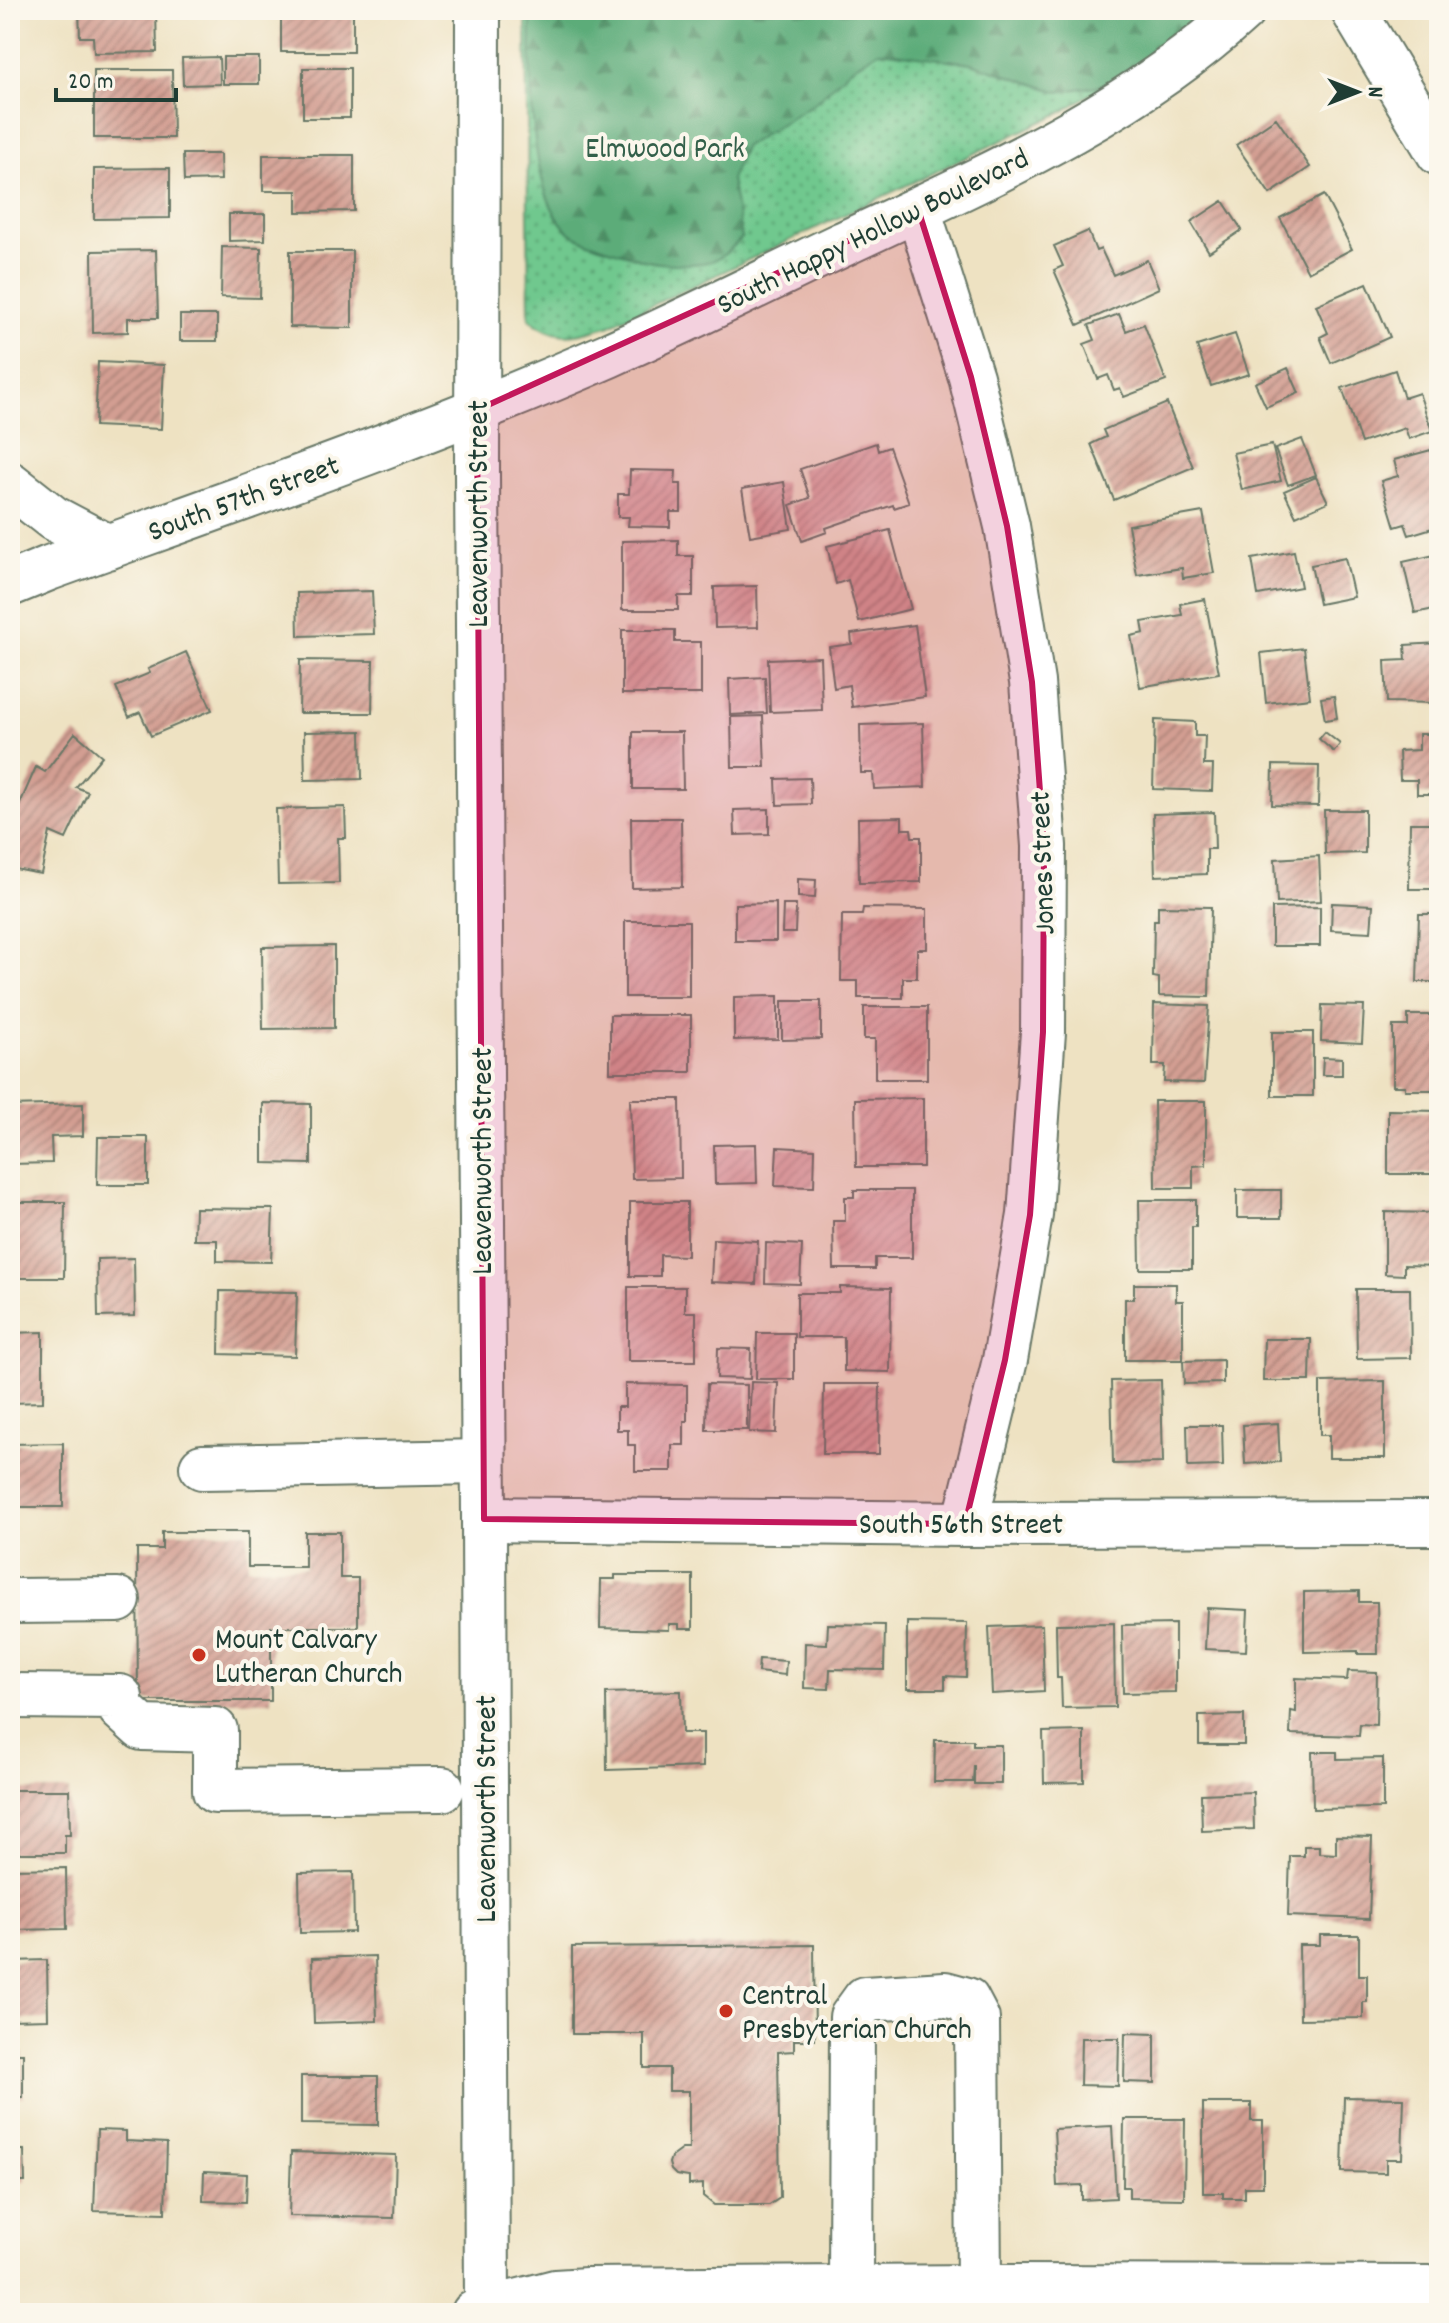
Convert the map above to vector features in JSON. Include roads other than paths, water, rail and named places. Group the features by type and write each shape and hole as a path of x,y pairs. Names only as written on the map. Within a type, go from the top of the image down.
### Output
{"street":[{"name":"Leavenworth Street","path":"478,10 477,410 484,1519 482,2312"},
{"name":"South Happy Hollow Boulevard","path":"477,410 609,355 1057,142 1155,81 1243,10"},
{"path":"1353,10 1439,153"},
{"name":"Jones Street","path":"918,209 971,377 1007,526 1032,682 1044,846 1043,1032 1030,1215 1005,1360 965,1524"},
{"name":"South 57th Street","path":"10,584 477,410"},
{"path":"10,484 53,518 108,547"},
{"path":"202,1467 483,1462"},
{"name":"South 56th Street","path":"484,1519 965,1524 1439,1523"},
{"path":"10,1601 118,1600"},
{"path":"10,1696 120,1697 121,1709 142,1728 215,1730 215,1791 442,1789"},
{"path":"851,2289 852,2017 865,1999 945,1994 967,2000 977,2019 979,2287"},
{"path":"482,2312 563,2291 795,2301 851,2289 979,2287 1084,2300 1439,2288"}],"place":[{"name":"Mount Calvary Lutheran Church","path":"199,1655"},
{"name":"Central Presbyterian Church","path":"726,2011"}],"park label":[{"name":"Elmwood Park","path":"665,147"}]}
